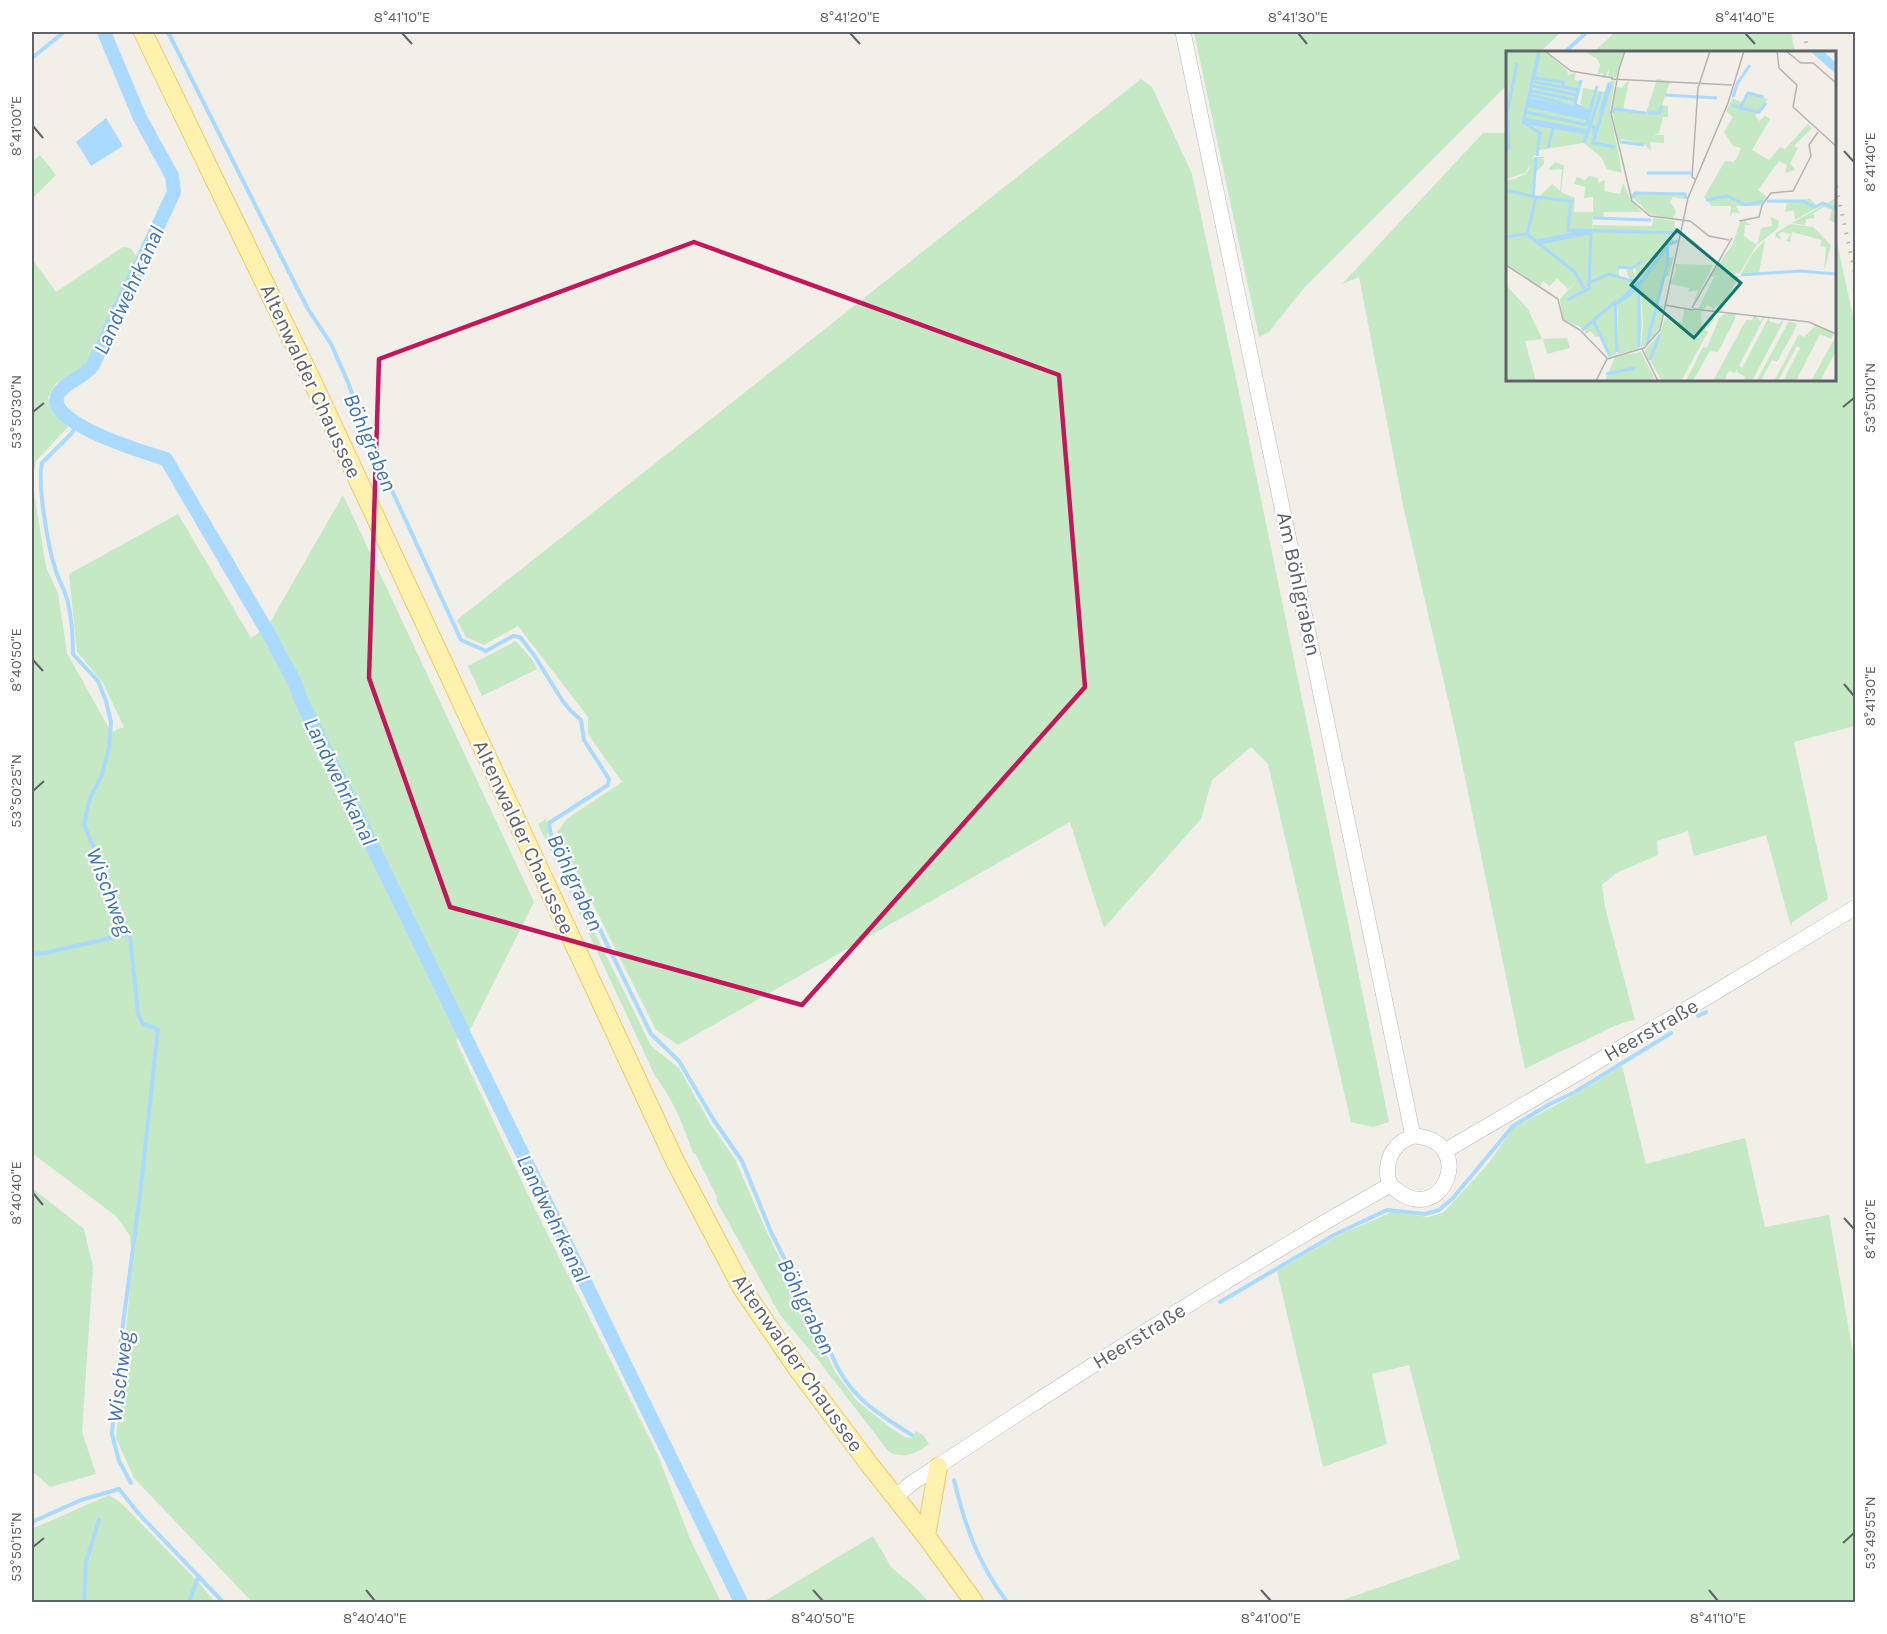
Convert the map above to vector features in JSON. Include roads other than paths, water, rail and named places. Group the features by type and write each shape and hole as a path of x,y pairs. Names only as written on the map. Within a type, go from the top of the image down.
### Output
{"main road":[{"name":"Altenwalder Chaussee","path":"143,32 318,394 675,1161 742,1288 797,1368 974,1602"},
{"path":"926,1536 938,1467"}],"street":[{"name":"Am Böhlgraben","path":"1183,32 1413,1136"},
{"name":"Heerstraße","path":"1445,1151 1856,908"},
{"path":"1413,1136 1429,1139 1438,1143 1445,1151 1450,1165 1448,1178 1443,1188 1436,1194 1419,1200 1398,1192 1390,1185 1388,1174 1390,1157 1403,1141 1413,1136"},
{"name":"Heerstraße","path":"895,1497 1052,1391 1204,1295 1390,1185"}],"water":[{"path":"106,118 123,146 91,166 76,142"}],"waterway":[{"path":"32,58 64,32"},
{"name":"Landwehrkanal","path":"104,32 140,118 172,176 174,192 93,365 61,390 58,394 58,405 66,416 81,426 99,435 166,459 273,641 295,682 300,698 741,1602"},
{"name":"Böhlgraben","path":"168,32 308,309 331,344 370,443 461,640 486,651 513,636 520,637 562,700 581,720 584,740 609,779 608,785 549,823 550,832 560,859 581,891 651,1034 679,1061 713,1119 742,1161 771,1232 845,1380 874,1410 912,1435"},
{"path":"1566,51 1587,32"},
{"name":"Wischweg","path":"78,424 42,463 41,485 46,531 52,558 66,594 69,609 73,654 98,681 111,722 109,747 102,775 90,798 84,824 130,936 138,1014 143,1024 158,1029 140,1195 120,1347 112,1434 119,1461 131,1483"},
{"path":"32,954 128,934"},
{"path":"1698,1016 1706,1012"},
{"path":"1220,1302 1334,1235 1387,1210 1425,1214 1439,1210 1453,1198 1513,1126 1575,1092 1671,1033"},
{"name":"Böhlgraben","path":"954,1480 963,1514 980,1558 1007,1602"},
{"name":"Wischweg","path":"32,1522 81,1500 119,1489 139,1514 223,1602"},
{"path":"84,1602 86,1562 99,1520"},
{"path":"189,1602 198,1578"}],"railway":[{"path":"1804,32 1808,51"},
{"path":"1836,186 1856,278"}]}
